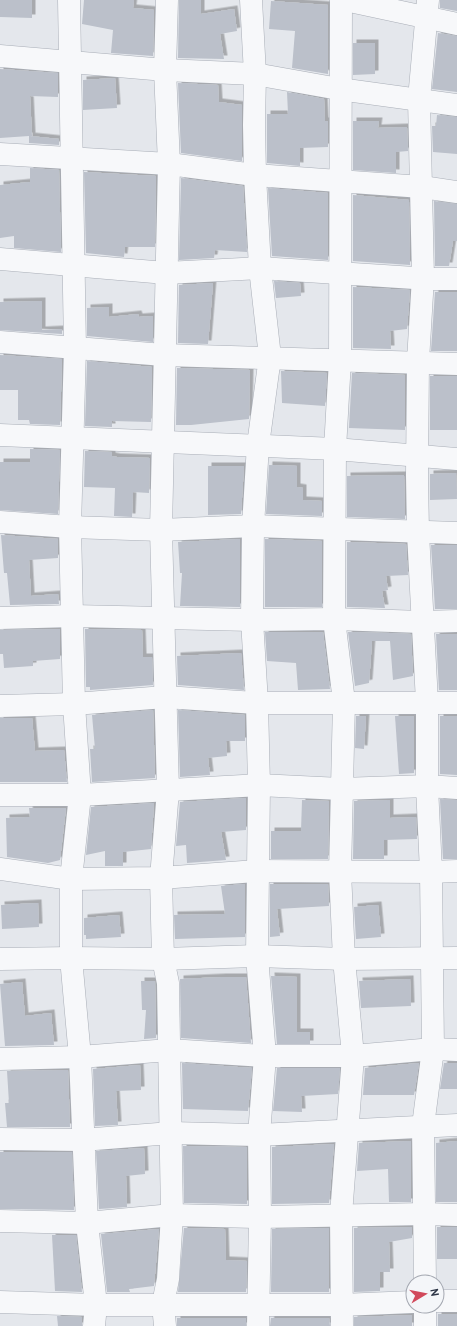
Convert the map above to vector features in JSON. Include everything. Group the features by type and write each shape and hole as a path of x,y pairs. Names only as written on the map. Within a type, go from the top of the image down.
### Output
{"street":[{"path":"69,0 73,265 76,348 70,527 74,704 80,795 71,879 71,958 80,1057 82,1140 95,1315"},
{"path":"165,1326 163,1304 168,1278 172,1215 168,984 163,959 161,878 168,790 162,617 161,530 169,164 165,70 167,0"},
{"path":"251,0 255,74 255,175 260,268 270,357 258,445 252,526 252,620 257,703 259,785 257,956 265,1056 259,1135 260,1217 258,1326"},
{"path":"341,0 339,89 341,274 340,360 335,449 334,619 344,702 340,872 344,958 353,1056 346,1130 341,1215 342,1326"},
{"path":"345,0 428,9 457,24"},
{"path":"425,1274 423,1126 433,1049 431,872 427,786 427,702 418,533 418,362 423,278 419,99 428,9"},
{"path":"0,56 165,70 255,74 339,89 457,105"},
{"path":"0,154 72,157 169,164 255,175 422,187 457,192"},
{"path":"0,259 166,272 260,268 341,274 457,279"},
{"path":"0,342 164,355 270,357 457,364"},
{"path":"0,435 335,449 457,459"},
{"path":"0,522 70,527 161,530 252,526 418,533 457,533"},
{"path":"0,618 73,616 252,620 334,619 422,622 457,621"},
{"path":"0,706 74,704 165,697 257,703 457,703"},
{"path":"0,795 80,795 259,785 341,788 427,786 457,788"},
{"path":"0,869 71,879 161,878 257,871 457,871"},
{"path":"0,959 163,959 257,956 457,958"},
{"path":"0,1059 80,1057 170,1050 265,1056 353,1056 433,1049 457,1050"},
{"path":"0,1138 82,1140 171,1133 259,1135 457,1125"},
{"path":"0,1221 87,1223 172,1215 260,1217 425,1214 457,1215"},
{"path":"445,1302 457,1301"},
{"path":"0,1302 95,1315 163,1304 341,1305 405,1302"},
{"path":"425,1314 426,1326"}],"building":[{"path":"0,0 32,0 32,18 0,17"},
{"path":"84,0 134,0 133,8 154,10 153,56 111,53 113,30 82,24"},
{"path":"179,0 201,0 201,14 234,9 237,31 220,34 224,59 178,58"},
{"path":"440,0 457,0 457,11 440,8"},
{"path":"271,1 328,5 328,74 292,68 295,31 269,29"},
{"path":"438,33 457,36 457,92 432,89"},
{"path":"353,43 375,43 375,74 353,75"},
{"path":"0,69 58,73 58,97 30,96 32,136 30,136 59,139 59,145 29,143 29,136 0,138"},
{"path":"115,78 117,108 83,110 83,80"},
{"path":"178,83 218,85 219,102 242,105 242,161 181,153"},
{"path":"287,92 324,99 325,121 328,121 328,147 300,148 300,166 267,163 267,114 288,114"},
{"path":"437,115 457,117 457,154 433,152 432,126 436,126"},
{"path":"353,121 379,121 378,128 407,127 408,151 396,152 396,173 353,170"},
{"path":"30,168 59,170 61,252 14,248 14,236 0,238 0,185 30,182"},
{"path":"84,172 156,176 155,247 125,247 124,257 86,253"},
{"path":"181,178 243,186 247,252 215,250 214,258 179,260"},
{"path":"268,188 328,193 328,260 272,256"},
{"path":"353,195 409,200 410,265 353,261"},
{"path":"434,201 457,204 457,241 453,241 449,266 435,266"},
{"path":"274,281 300,283 301,296 276,298"},
{"path":"213,283 208,344 178,343 179,285"},
{"path":"353,287 410,290 407,329 390,331 391,349 353,348"},
{"path":"435,292 457,292 457,351 431,351"},
{"path":"42,301 42,330 62,329 62,334 0,330 0,302"},
{"path":"109,307 109,317 138,314 139,317 153,316 153,342 87,336 87,308"},
{"path":"0,355 62,359 60,425 30,424 29,420 18,420 18,390 0,390"},
{"path":"87,361 152,367 151,422 112,421 112,427 85,426"},
{"path":"177,368 250,370 249,419 191,425 176,425"},
{"path":"281,371 327,373 325,406 282,403"},
{"path":"352,373 405,375 405,430 349,428"},
{"path":"430,376 457,376 457,430 430,430"},
{"path":"30,449 60,450 58,514 0,510 0,462 30,462"},
{"path":"85,451 112,452 112,456 117,457 150,458 149,493 133,492 132,517 114,516 115,488 84,487"},
{"path":"269,465 297,466 297,487 303,488 303,500 322,501 322,516 266,514"},
{"path":"208,466 244,466 241,514 208,515"},
{"path":"456,473 457,499 430,500 430,474"},
{"path":"404,475 405,519 347,517 347,476"},
{"path":"1,535 58,539 58,558 29,560 31,596 58,594 59,604 10,605 7,573 4,573"},
{"path":"240,539 240,607 180,606 182,573 180,573 178,542"},
{"path":"265,539 322,541 322,607 265,607"},
{"path":"347,542 406,544 408,575 386,576 388,590 382,591 385,608 347,607"},
{"path":"431,545 457,545 457,609 435,609"},
{"path":"60,629 60,659 33,661 33,666 4,668 3,654 0,654 0,630"},
{"path":"85,629 142,630 143,657 152,657 153,685 90,690 90,687 86,687"},
{"path":"265,632 323,632 330,689 298,690 296,663 267,661"},
{"path":"348,632 411,634 413,676 393,680 390,641 372,641 369,683 355,686"},
{"path":"436,634 457,634 457,690 439,690"},
{"path":"241,653 244,690 178,685 177,656"},
{"path":"153,710 155,778 92,782 90,749 95,749 92,715"},
{"path":"178,710 245,715 245,741 226,741 227,756 208,758 210,775 180,777"},
{"path":"356,716 366,716 364,749 355,748"},
{"path":"395,716 414,716 414,773 399,774"},
{"path":"440,716 457,716 457,775 440,774"},
{"path":"0,718 32,718 35,751 64,750 67,782 0,782"},
{"path":"246,798 246,830 221,832 226,860 187,863 186,845 176,846 180,802"},
{"path":"440,799 457,800 457,859 443,859"},
{"path":"302,800 329,801 328,859 271,859 271,831 301,831"},
{"path":"390,800 390,818 416,817 417,839 384,840 384,859 353,859 354,801"},
{"path":"154,803 151,849 123,852 123,866 105,866 105,851 86,855 91,807"},
{"path":"29,808 66,808 60,860 48,863 7,857 6,818 30,817"},
{"path":"245,884 245,937 175,939 174,915 225,914 221,886"},
{"path":"270,884 328,884 329,906 277,909 280,936 270,937"},
{"path":"38,903 39,927 2,929 1,905"},
{"path":"378,905 381,937 356,939 354,907"},
{"path":"119,915 121,937 86,939 86,935 84,935 84,918"},
{"path":"271,976 297,977 297,1032 310,1032 310,1044 277,1044"},
{"path":"246,977 251,1043 181,1038 180,979"},
{"path":"410,979 411,1006 361,1008 359,981"},
{"path":"141,981 155,981 156,1038 144,1039 146,1010 142,1010"},
{"path":"22,982 25,1016 51,1013 54,1045 5,1046 0,984"},
{"path":"182,1063 252,1068 248,1111 183,1109"},
{"path":"419,1063 414,1095 363,1095 365,1068"},
{"path":"444,1063 457,1063 457,1089 440,1089"},
{"path":"140,1065 141,1090 116,1091 118,1125 95,1126 93,1069"},
{"path":"277,1068 340,1068 338,1094 301,1096 302,1112 273,1111"},
{"path":"68,1070 70,1127 7,1127 5,1103 9,1103 7,1071"},
{"path":"411,1141 411,1202 389,1202 388,1169 357,1171 359,1143"},
{"path":"457,1141 457,1202 436,1202 436,1143"},
{"path":"334,1144 329,1203 272,1204 272,1147"},
{"path":"183,1146 247,1147 247,1204 184,1203"},
{"path":"144,1148 145,1174 126,1176 127,1207 99,1209 96,1151"},
{"path":"0,1152 72,1152 74,1210 0,1209"},
{"path":"412,1227 412,1238 389,1242 390,1272 380,1272 380,1291 354,1292 354,1228"},
{"path":"437,1227 457,1227 457,1259 437,1259"},
{"path":"184,1228 225,1229 226,1260 247,1261 246,1292 178,1292"},
{"path":"329,1228 329,1292 271,1292 272,1229"},
{"path":"159,1229 154,1286 129,1289 130,1292 107,1292 101,1234"},
{"path":"52,1235 76,1235 82,1292 55,1291"},
{"path":"438,1314 457,1314 457,1326 438,1326"},
{"path":"412,1315 412,1326 354,1326 354,1317"},
{"path":"57,1316 82,1317 82,1326 58,1326"},
{"path":"177,1318 246,1318 246,1326 177,1326"},
{"path":"271,1318 329,1318 330,1326 270,1326"}]}
